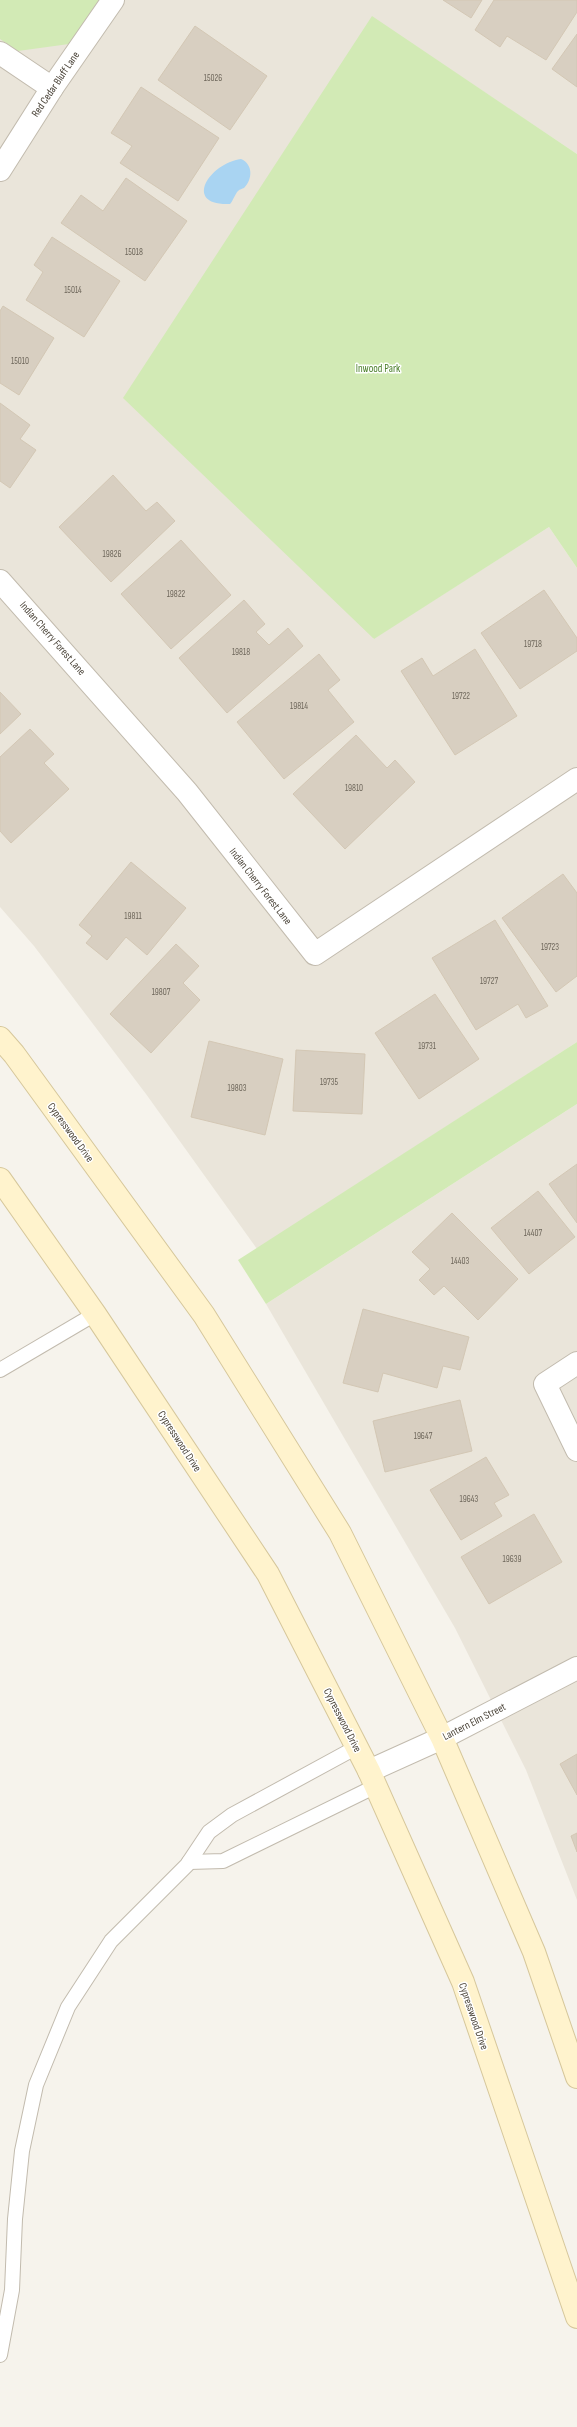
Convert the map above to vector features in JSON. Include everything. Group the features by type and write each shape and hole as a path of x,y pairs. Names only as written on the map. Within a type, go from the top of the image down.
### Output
{"main road":[{"name":"Cypresswood Drive","path":"0,1038 14,1054 204,1315 340,1533 442,1738 534,1952 577,2077"},
{"name":"Cypresswood Drive","path":"0,1179 95,1314 268,1574 357,1747 463,1982 576,2308"}],"street":[{"name":"Red Cedar Bluff Lane","path":"0,170 52,88 113,0"},
{"path":"0,54 52,88"},
{"name":"Indian Cherry Forest Lane","path":"0,581 187,792 315,954 577,779"},
{"path":"577,1363 545,1384 577,1450"},
{"name":"Lantern Elm Street","path":"372,1778 442,1738 577,1668"}],"lane":[{"path":"0,1370 95,1314"},
{"path":"0,2355 12,2290 15,2220 22,2151 36,2085 68,2007 111,1941 189,1862 209,1832 232,1815 357,1747"},
{"path":"189,1862 223,1861 372,1778"}],"shaded area":[{"path":"0,0 577,0 577,154 372,17 373,639 549,527 577,568 577,1042 257,1249 146,1094 34,946 0,907"},
{"path":"577,1104 577,1900 526,1770 455,1628 266,1304"}],"green space":[{"path":"0,0 99,0 69,44 18,51 0,39"},
{"name":"Inwood Park","path":"372,16 577,154 577,568 549,527 374,639 123,398"},
{"path":"577,1042 577,1104 266,1304 238,1260"}],"water":[{"path":"241,159 248,164 250,168 249,180 244,188 238,191 230,204 216,203 207,199 204,192 206,184 211,176 219,168 229,162"}],"building":[{"path":"443,0 482,0 471,18"},
{"path":"494,0 577,0 577,12 546,60 507,36 500,47 475,30"},
{"path":"195,26 267,76 230,130 158,80"},
{"path":"577,34 577,87 552,69"},
{"path":"141,87 219,138 178,201 120,163 132,146 111,133"},
{"path":"126,178 187,221 145,281 61,223 81,195 103,211"},
{"path":"52,237 120,281 84,337 26,300 43,272 34,265"},
{"path":"3,306 54,338 19,395 0,383 0,311"},
{"path":"0,403 30,425 20,439 36,450 10,488 0,481"},
{"path":"113,475 146,511 157,502 175,521 111,582 59,527"},
{"path":"181,540 231,595 171,649 121,594"},
{"path":"544,590 577,638 577,651 520,689 481,633"},
{"path":"244,600 265,624 256,632 269,645 288,628 303,646 227,713 179,658"},
{"path":"475,649 517,716 455,755 401,671 422,658 433,676"},
{"path":"319,654 340,680 328,690 354,722 284,779 237,722"},
{"path":"0,692 21,714 0,734"},
{"path":"30,729 54,754 44,763 69,789 11,843 0,831 0,757"},
{"path":"356,735 387,768 395,760 415,782 345,849 293,794"},
{"path":"131,862 186,908 147,955 126,937 107,960 86,943 92,936 79,925"},
{"path":"563,874 577,893 577,976 556,992 502,918"},
{"path":"495,920 548,1006 526,1018 518,1004 476,1030 432,958"},
{"path":"176,944 199,966 183,983 200,1000 151,1053 110,1014"},
{"path":"435,994 479,1059 419,1099 375,1033"},
{"path":"209,1041 283,1059 265,1135 191,1117"},
{"path":"296,1050 365,1054 362,1114 293,1111"},
{"path":"577,1164 577,1223 549,1184"},
{"path":"538,1191 575,1237 529,1274 491,1228"},
{"path":"452,1213 518,1279 478,1320 444,1286 434,1295 419,1280 430,1269 412,1252"},
{"path":"363,1309 469,1337 460,1370 443,1366 437,1388 383,1373 378,1392 343,1383"},
{"path":"460,1400 472,1451 385,1472 373,1421"},
{"path":"486,1457 509,1495 494,1503 502,1516 461,1540 430,1490"},
{"path":"534,1514 562,1562 489,1604 461,1557"},
{"path":"577,1754 577,1795 560,1764"},
{"path":"577,1833 577,1852 571,1836"}]}
